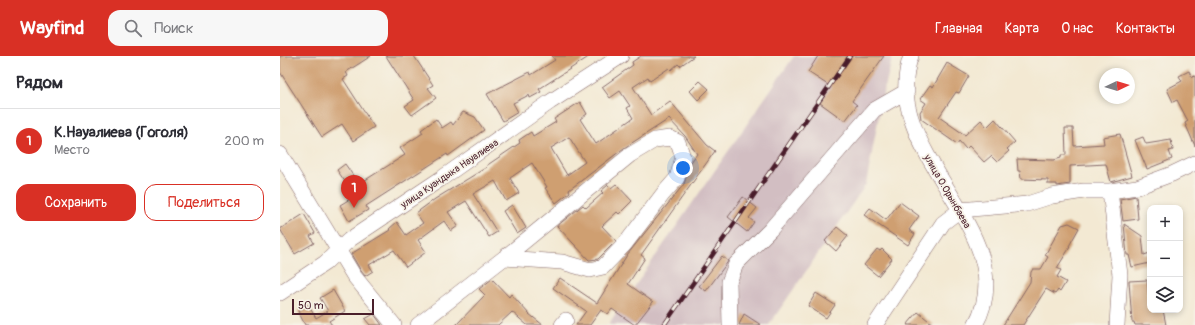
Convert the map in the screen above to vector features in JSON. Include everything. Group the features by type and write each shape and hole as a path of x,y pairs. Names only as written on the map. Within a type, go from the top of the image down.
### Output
{"street":[{"name":"улица Куандыка Науалиева","path":"280,293 325,263 349,240 468,161 550,102 621,56"},
{"name":"улица О.Орынбаева","path":"911,56 908,65 907,91 910,116 920,141 960,210 981,254 986,283 979,318 975,325"},
{"path":"730,325 729,282 736,264 770,230 874,110 907,91"},
{"path":"418,325 504,258 630,155 655,140 670,138 678,142 683,157 677,178 625,244 603,267 590,270 562,262 504,258"},
{"path":"280,154 337,251 354,276 394,325"},
{"path":"875,325 943,223 960,210 1027,204 1052,196 1084,191 1110,191 1137,187 1172,174 1195,163"},
{"path":"1110,191 1120,275 1117,325"}],"shaded area":[{"path":"794,56 893,56 883,94 866,184 769,325 608,325"}],"building":[{"path":"280,56 371,56 346,72 348,76 343,79 374,127 353,141 342,124 322,137 280,72"},
{"path":"386,56 414,56 433,85 428,88 436,98 412,115 405,106 414,100"},
{"path":"552,56 590,56 539,89 541,92 530,98 529,95 513,103 518,112 503,121 487,94 530,72 531,75 555,60"},
{"path":"641,56 694,56 680,66 678,64 671,70 669,68 650,81 648,77 633,87 651,115 670,101 707,145 715,151 641,255 645,258 628,284 653,302 635,325 612,309 608,314 601,310 590,325 576,325 586,311 553,288 560,278 597,303 627,255 684,184 691,162 697,154 685,136 669,119 624,148 569,190 570,192 556,203 545,188 547,187 532,163 510,178 519,193 506,201 495,181 473,194 497,232 489,237 466,201 448,212 458,226 451,231 444,221 418,240 426,252 406,267 394,250 369,265 373,271 365,276 361,271 351,254 390,230 389,229 397,222 406,235 423,223 416,213 435,199 487,167 486,166 520,143 519,140 531,132 533,136 556,122 554,119 580,102 587,114 580,119 596,144 633,118 627,108 630,106 620,91 610,98 602,87 633,65 632,62","holes":["569,137 585,162 567,175 551,148"]},
{"path":"818,56 884,56 852,101 857,105 845,121 820,103 831,87 808,72"},
{"path":"947,63 969,76 959,93 956,92 939,117 965,135 981,120 987,127 995,119 1015,142 1007,149 1009,151 997,162 991,156 984,162 969,146 966,149 959,141 957,144 921,119 920,112 926,103 920,99 930,85 933,87"},
{"path":"1189,71 1192,77 1195,76 1195,146 1185,123 1188,121 1177,100 1173,102 1167,89 1182,81 1179,76"},
{"path":"700,81 709,89 698,100 690,91"},
{"path":"463,112 475,117 484,130 448,156 447,154 366,206 368,210 349,221 340,205 355,196 337,170 345,164 359,184 405,155 400,148 423,133 421,130 436,119 442,128 451,122 453,125"},
{"path":"1065,128 1073,128 1074,146 1104,144 1103,137 1120,134 1132,176 1111,182 1106,164 1070,166 1070,184 1057,186 1057,184 1048,184 1048,180 1021,179 1020,171 1018,171 1017,159 1054,160 1061,158 1061,155 1066,155"},
{"path":"1143,137 1146,144 1171,140 1173,150 1169,151 1172,159 1147,169 1135,140"},
{"path":"616,184 632,201 619,214 617,212 602,226 616,241 598,259 589,260 557,226 583,205 586,208 603,193 601,191 608,185 611,188"},
{"path":"1136,196 1138,219 1123,221 1120,199"},
{"path":"743,197 757,208 749,218 754,222 747,232 728,217"},
{"path":"900,202 919,216 909,230 915,234 908,245 864,215 870,208 886,220"},
{"path":"512,205 526,228 517,234 503,211"},
{"path":"304,214 315,233 310,236 314,243 295,254 280,229"},
{"path":"1069,223 1079,228 1069,246 1070,247 1057,268 1061,270 1057,277 1066,282 1060,292 1058,290 1055,294 1046,289 1023,325 1003,325 1030,282 1031,272 1033,269 1041,269 1048,257 1045,255 1062,225"},
{"path":"1124,224 1142,236 1144,255 1147,254 1147,264 1132,267 1129,255 1127,255"},
{"path":"837,227 848,236 836,251 825,241"},
{"path":"877,249 880,251 882,249 892,259 878,276 864,265"},
{"path":"722,256 728,261 706,291 699,286"},
{"path":"492,279 509,297 511,294 529,314 543,325 527,325 512,312 498,325 456,325 485,295 479,289"},
{"path":"1147,280 1147,313 1164,313 1166,325 1135,325 1134,322 1132,322 1129,281"},
{"path":"333,290 345,311 329,321 332,325 305,325 298,311 308,305 316,318 328,311 320,298"},
{"path":"816,293 835,305 826,318 808,306"},
{"path":"918,312 934,325 907,325"},
{"path":"374,314 382,325 370,325 365,319"},
{"path":"744,314 761,325 739,325"}],"railway":[{"path":"664,325 850,56"}],"place":[{"name":"К.Науалиева (Гоголя)","path":"354,208"}]}
